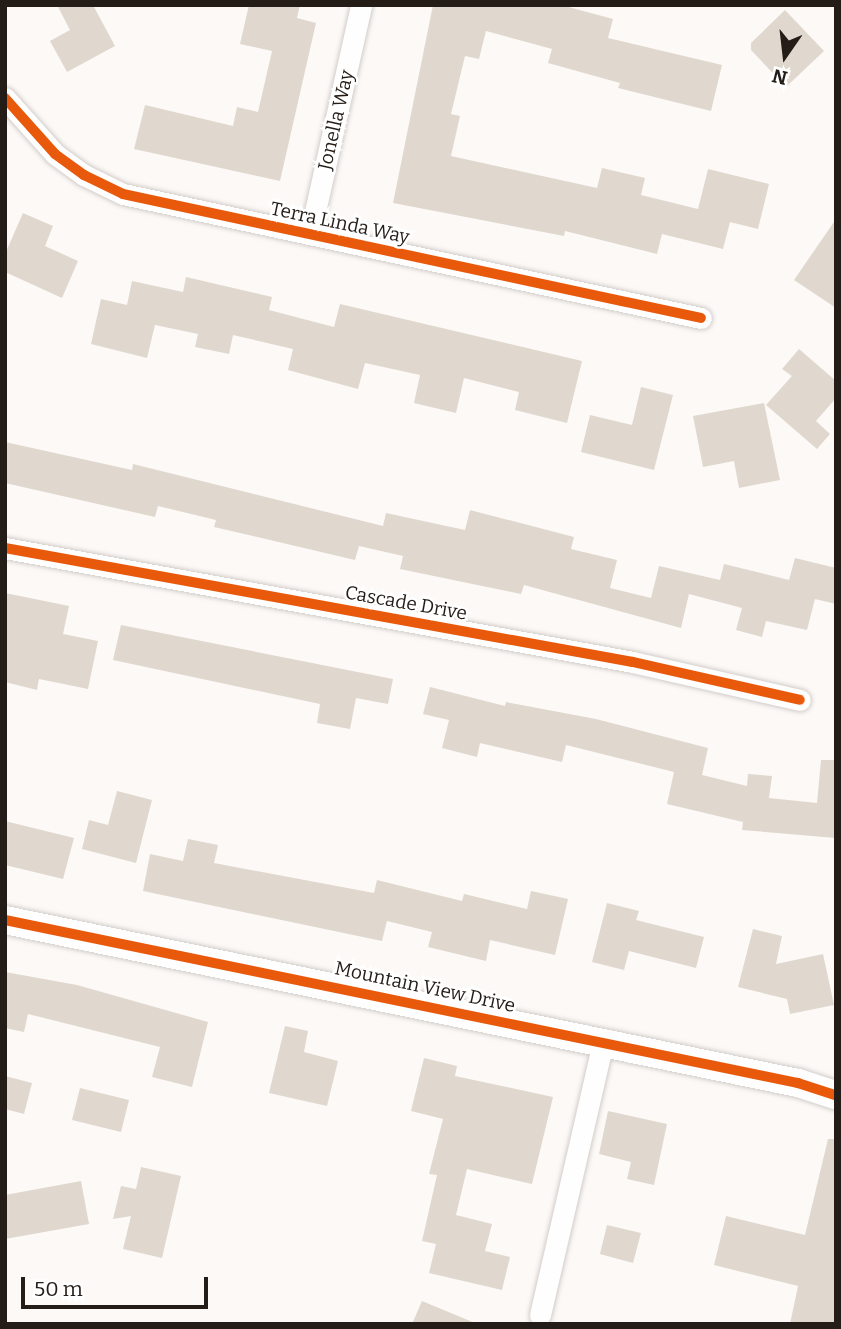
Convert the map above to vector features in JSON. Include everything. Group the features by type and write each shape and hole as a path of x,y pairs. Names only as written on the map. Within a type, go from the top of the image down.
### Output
{"street":[{"name":"Jonella Way","path":"310,234 361,5"},
{"name":"Terra Linda Way","path":"5,98 55,154 84,175 123,194 701,318"},
{"name":"Cascade Drive","path":"5,548 633,662 800,700"},
{"name":"Mountain View Drive","path":"5,920 798,1083 836,1095"},
{"path":"540,1315 603,1042"}],"building":[{"path":"57,5 93,5 115,46 67,72 50,41 70,30"},
{"path":"249,5 300,5 297,18 316,23 280,181 134,149 145,105 233,126 237,107 258,112 272,51 240,44"},
{"path":"433,5 561,5 613,19 608,38 722,65 711,111 618,88 620,83 548,63 552,49 486,31 479,59 465,56 451,114 460,116 451,156 597,188 602,168 645,178 641,195 698,209 708,169 769,184 758,229 730,222 723,249 662,234 657,254 565,231 564,236 393,203"},
{"path":"785,10 824,51 786,87 751,50 751,43"},
{"path":"23,213 53,226 45,246 78,261 62,298 5,272 5,254"},
{"path":"836,219 836,308 794,280"},
{"path":"186,277 272,297 269,310 334,327 340,304 582,361 567,423 515,410 519,392 464,378 456,413 414,403 420,375 365,363 358,389 288,370 293,349 233,335 229,354 195,347 198,334 155,325 147,358 91,344 101,299 127,305 132,281 183,292"},
{"path":"799,349 836,381 836,398 816,421 830,434 817,449 766,405 792,376 782,369"},
{"path":"641,387 673,395 654,470 581,452 590,415 632,425"},
{"path":"764,403 780,480 739,488 734,461 703,467 693,416"},
{"path":"5,442 132,470 133,464 383,526 386,513 465,530 470,510 574,537 571,549 617,560 610,588 651,598 659,566 720,580 724,564 789,580 795,558 836,568 836,604 815,599 807,630 766,621 762,637 736,630 742,608 689,594 681,628 524,585 521,594 400,569 403,556 359,546 355,560 214,527 216,520 158,506 155,517 5,483"},
{"path":"5,593 69,606 63,634 98,641 88,689 39,679 37,690 5,682"},
{"path":"121,625 393,679 388,704 356,698 350,729 317,723 320,704 113,660"},
{"path":"430,687 505,706 506,702 596,719 708,748 702,775 747,786 748,774 772,776 769,798 817,803 821,760 836,760 836,838 742,830 743,822 667,804 674,772 566,745 562,762 480,743 477,757 442,748 449,720 423,714"},
{"path":"117,791 152,800 136,863 82,849 89,820 108,825"},
{"path":"5,821 74,838 63,879 5,865"},
{"path":"188,839 218,845 214,863 374,893 377,880 462,901 464,894 527,909 531,891 568,899 555,955 490,940 486,961 428,947 432,932 387,921 382,941 143,891 150,854 183,861"},
{"path":"607,903 639,911 636,920 704,937 696,968 629,951 624,970 592,962"},
{"path":"753,929 782,936 776,964 823,954 834,1005 790,1014 787,999 738,987"},
{"path":"5,972 77,985 208,1022 192,1087 152,1077 160,1047 28,1014 24,1032 5,1028"},
{"path":"285,1026 308,1031 304,1052 338,1061 327,1106 269,1093"},
{"path":"424,1058 457,1066 455,1076 553,1097 532,1184 467,1169 456,1215 492,1224 485,1251 510,1257 502,1290 429,1273 436,1244 422,1241 437,1175 429,1174 443,1119 411,1111"},
{"path":"5,1076 32,1083 24,1114 5,1109"},
{"path":"80,1088 129,1100 121,1132 72,1120"},
{"path":"608,1111 667,1124 654,1185 627,1179 631,1162 599,1154"},
{"path":"828,1139 836,1139 836,1324 790,1324 798,1286 714,1265 726,1216 805,1235"},
{"path":"141,1167 181,1176 162,1258 123,1249 131,1216 113,1219 121,1186 136,1189"},
{"path":"81,1181 89,1224 5,1239 5,1195"},
{"path":"607,1225 641,1233 633,1263 600,1254"},
{"path":"422,1301 475,1323 475,1324 412,1324"}],"cycle path":[{"path":"5,98 55,154 84,175 123,194 701,318"},
{"path":"5,548 633,662 800,700"},
{"path":"5,920 798,1083 836,1095"}]}
